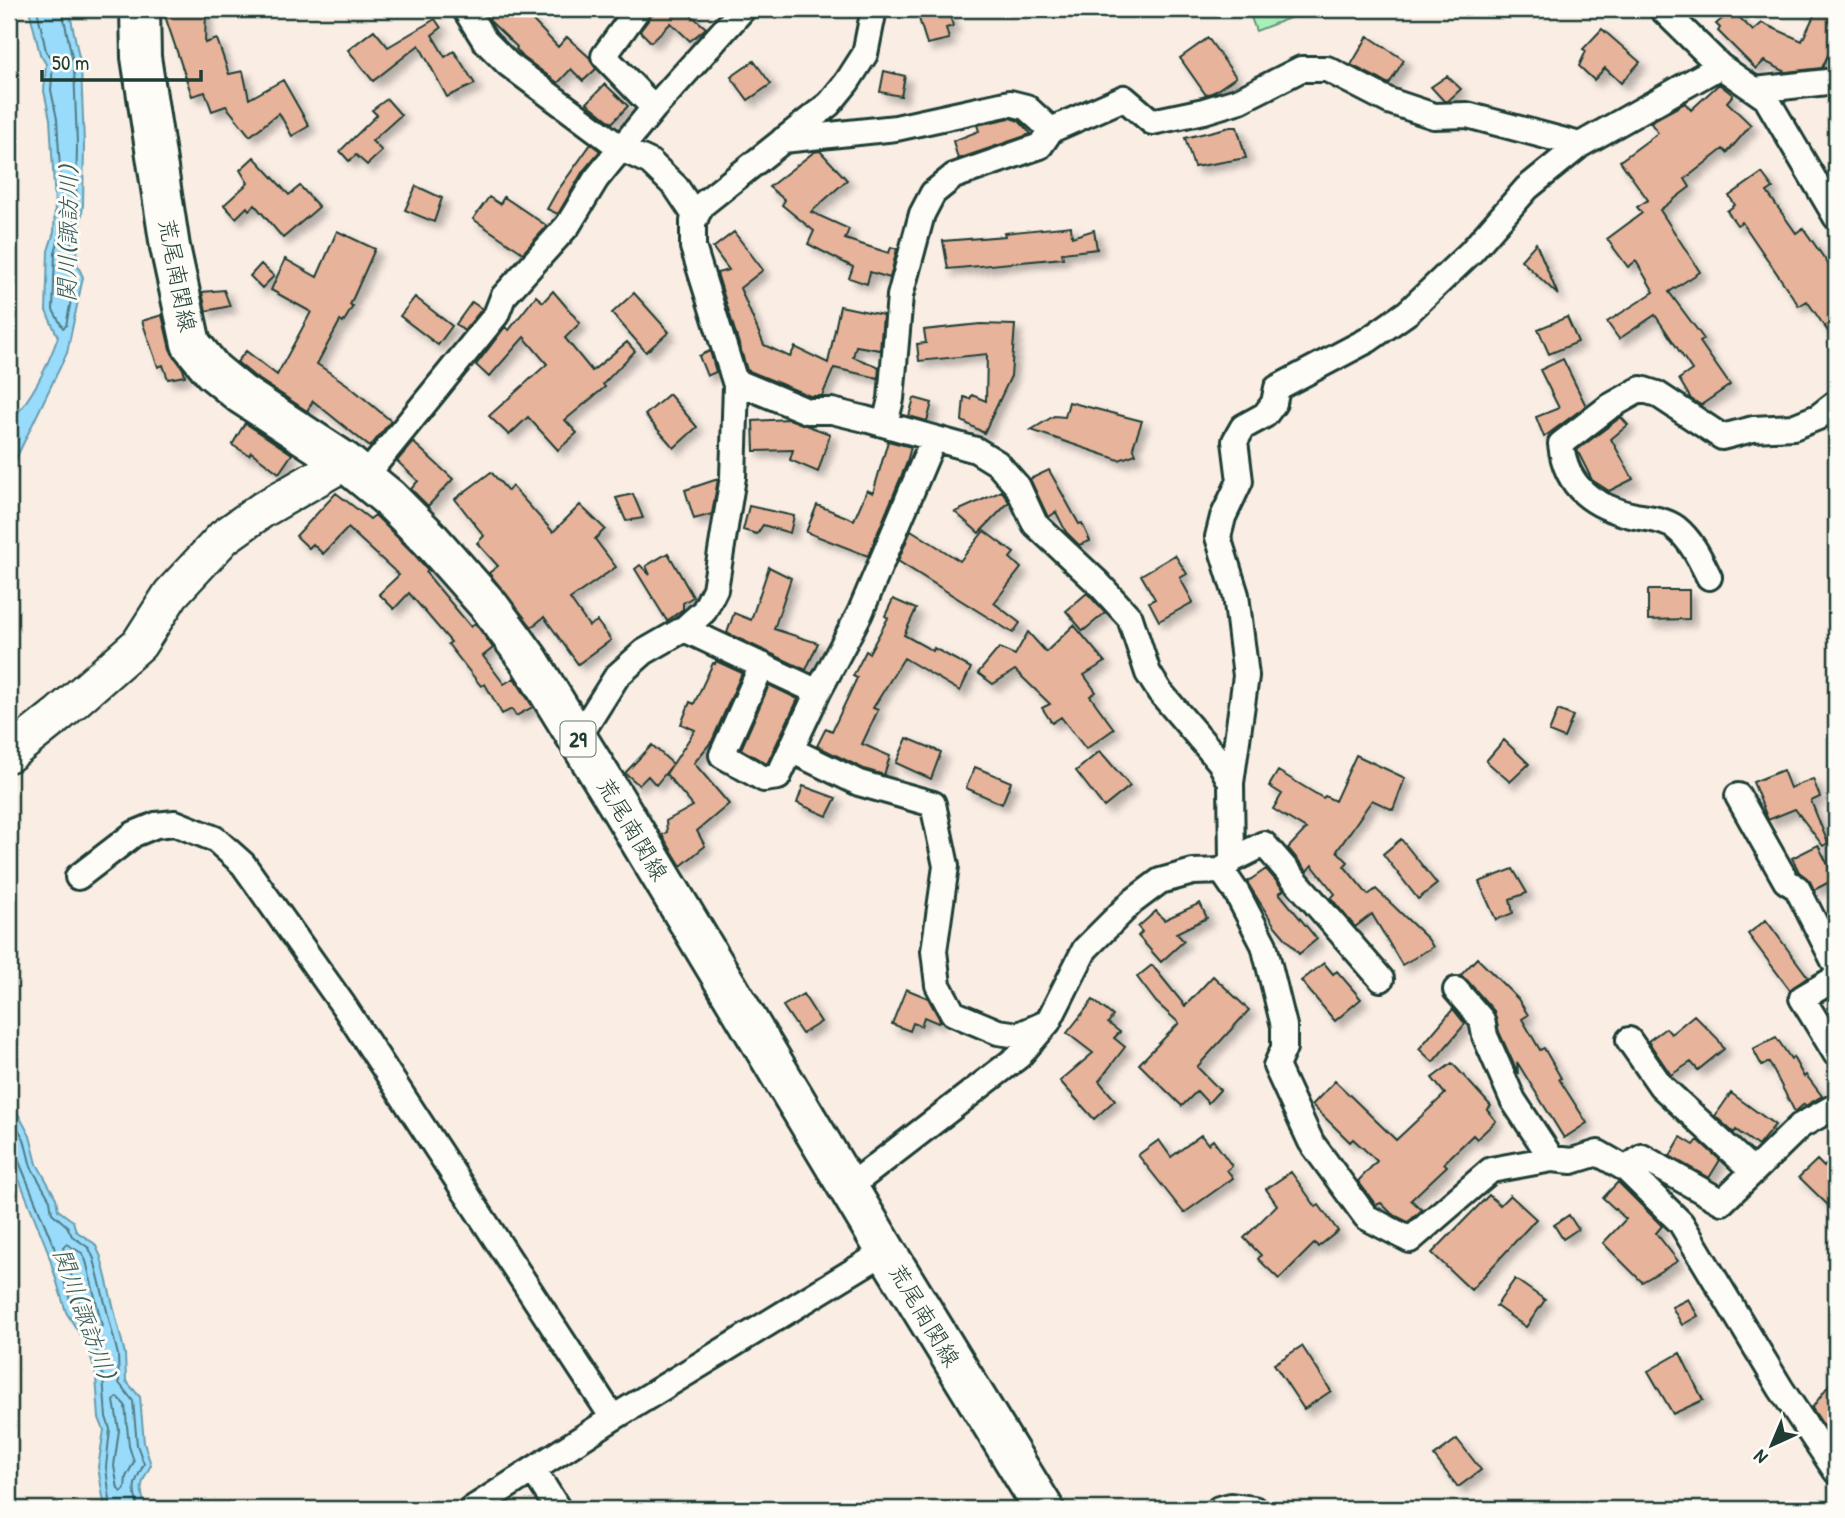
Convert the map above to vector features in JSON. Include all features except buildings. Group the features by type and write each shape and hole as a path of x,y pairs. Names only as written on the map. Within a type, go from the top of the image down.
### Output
{"main road":[{"name":"荒尾南関線","path":"140,9 141,57 170,247 191,344 213,371 241,394 355,470 389,498 429,538 490,607 529,660 1044,1509"}],"street":[{"path":"465,9 485,41 508,64 622,149 650,162 676,187 696,216"},
{"path":"638,9 604,56 654,108"},
{"path":"9,754 139,644 171,594 224,537 261,510 355,470 496,316 503,297 568,225 596,179 654,108 743,9"},
{"path":"578,738 617,676 644,652 684,629 704,611 715,589 733,477 735,381 693,247 692,221 704,204 829,104 865,54 874,9"},
{"path":"1662,9 1720,66 1766,97 1836,217"},
{"path":"1720,66 1580,145 1527,188 1471,252 1408,312 1368,340 1277,388 1273,403 1265,415 1243,427 1235,441 1240,481 1223,517 1219,537 1236,595 1246,676 1231,783 1227,865 1237,893 1264,945 1284,1026 1284,1048 1276,1066 1311,1142 1366,1217 1410,1240 1491,1170 1552,1159 1573,1161 1598,1153 1626,1170 1681,1223 1782,1389 1836,1471"},
{"path":"885,424 891,399 900,296 922,214 933,193 954,176 1040,146 1051,130 1124,98 1152,122 1240,100 1301,69 1328,69 1389,101 1434,116 1467,115 1580,145"},
{"path":"1755,90 1836,81"},
{"path":"783,140 896,128 1010,103 1026,107 1051,130"},
{"path":"735,381 807,411 832,411 885,424 976,450 997,463 1018,487 1035,524 1098,583 1130,618 1148,673 1160,692 1220,762 1231,783"},
{"path":"1709,577 1695,548 1675,527 1653,519 1616,512 1591,500 1576,484 1563,461 1561,444 1609,407 1641,388 1657,394 1722,437 1753,429 1793,427 1818,417 1836,403"},
{"path":"762,665 722,755 764,779 778,778 818,691 860,613 934,438"},
{"path":"684,629 818,691"},
{"path":"791,750 859,783 933,804 946,866 934,951 938,985 953,1013 998,1032 1019,1035 1048,1023"},
{"path":"1738,796 1786,881 1797,888 1836,965"},
{"path":"78,877 134,834 156,825 175,823 215,839 243,864 343,1005 613,1418"},
{"path":"849,1187 1019,1056 1048,1023 1085,949 1132,902 1160,881 1227,865 1264,844 1381,979"},
{"path":"1836,978 1802,999 1836,1054"},
{"path":"1456,990 1482,1020 1485,1036 1513,1100 1552,1159"},
{"path":"1629,1040 1661,1086 1754,1171"},
{"path":"1626,1170 1642,1157 1722,1202 1800,1126 1836,1106"},
{"path":"472,1509 613,1418 886,1251"},
{"path":"534,1471 558,1509"},
{"path":"1219,1509 1231,1506 1254,1509"}],"green space":[{"path":"1248,9 1313,9 1256,31"}],"water":[{"name":"関川(諏訪川)","path":"29,9 69,9 81,67 83,205 76,262 83,277 67,353 9,473 9,423 38,383 58,337 46,311 48,251 54,232 55,204 50,119 44,91 46,64 40,54"},
{"name":"関川(諏訪川)","path":"9,1097 30,1136 37,1164 56,1198 58,1210 73,1221 76,1231 95,1244 101,1257 125,1354 126,1381 140,1397 144,1443 151,1465 142,1486 146,1509 105,1509 98,1467 104,1430 99,1418 96,1377 89,1349 66,1312 47,1249 9,1154"}]}
